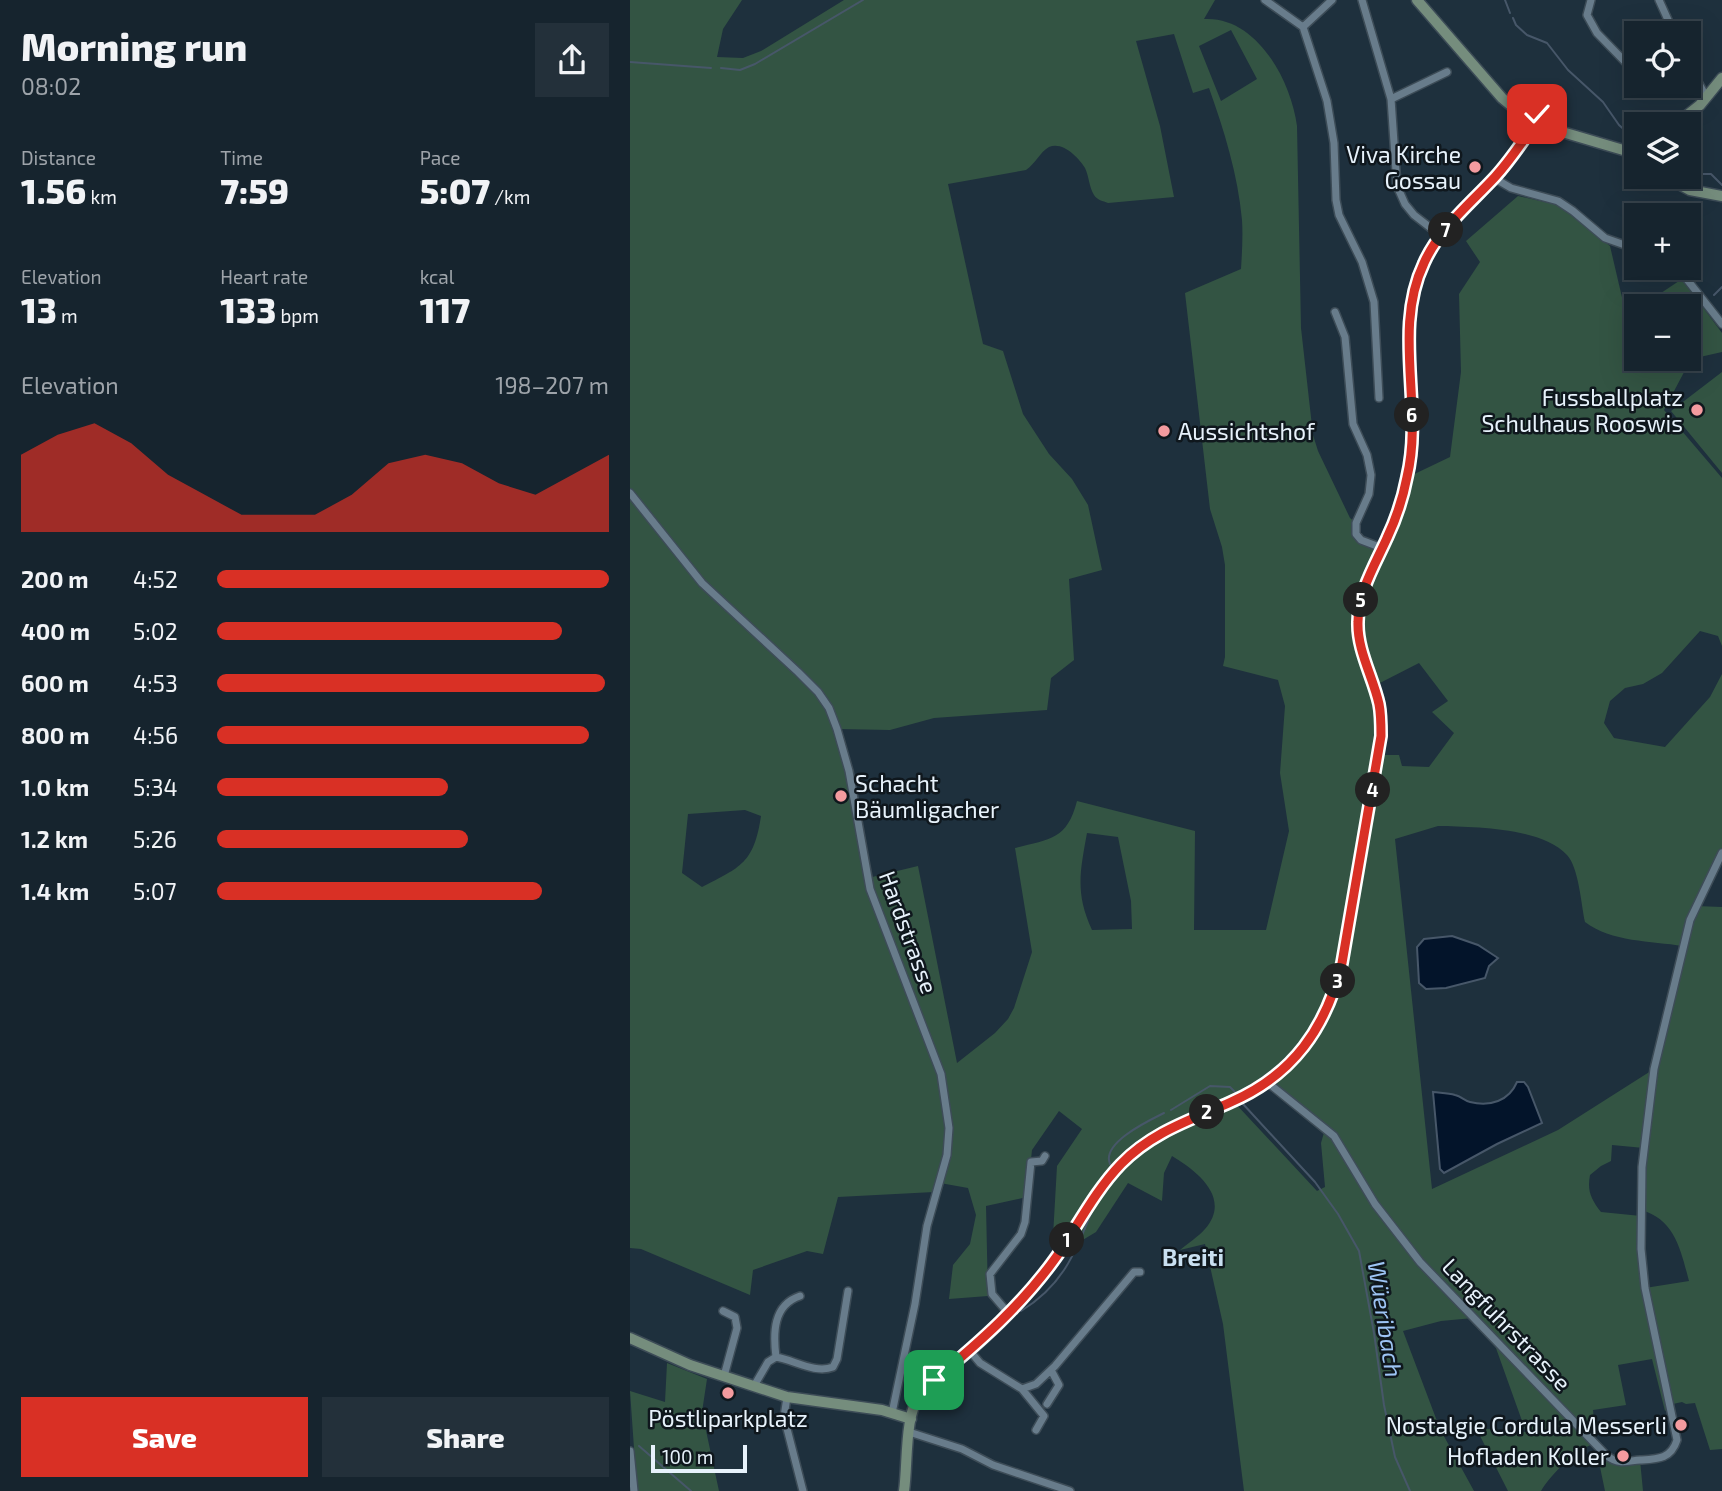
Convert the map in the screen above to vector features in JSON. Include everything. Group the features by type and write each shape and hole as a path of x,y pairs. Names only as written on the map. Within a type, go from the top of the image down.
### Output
{"street":[{"path":"1265,0 1303,27 1327,101 1334,143 1335,193 1339,215 1362,262 1374,302 1379,398"},
{"path":"1303,27 1332,0"},
{"path":"1362,0 1391,99 1397,186 1405,204 1414,215 1441,236"},
{"path":"1417,0 1502,98 1526,118"},
{"path":"1591,0 1587,15 1597,33 1624,60"},
{"path":"1659,0 1669,21"},
{"path":"1391,99 1447,72"},
{"path":"1690,112 1707,98 1722,78"},
{"path":"1701,87 1707,98"},
{"path":"1530,131 1525,125 1526,118 1531,114 1539,116 1542,126"},
{"path":"1530,131 1537,131 1542,126"},
{"path":"1542,126 1624,150"},
{"path":"904,1491 909,1432 917,1397 1009,1314 1057,1255 1104,1184 1138,1148 1172,1126 1233,1101 1267,1082 1289,1065 1307,1044 1335,993 1381,736 1380,707 1360,643 1360,603 1367,580 1394,520 1408,476 1412,443 1409,326 1412,295 1425,260 1441,236 1494,178 1530,131"},
{"path":"1494,178 1511,188 1558,201 1605,238 1624,244"},
{"path":"1688,189 1722,196"},
{"path":"1687,280 1722,324"},
{"path":"1335,312 1345,337 1353,424 1367,454 1371,475 1369,494 1356,523 1356,534 1361,540 1382,548"},
{"name":"Hardstrasse","path":"630,493 702,583 808,682 829,708 849,771 870,889 942,1074 949,1128 947,1155 927,1226 915,1304 892,1413"},
{"name":"Langfuhrstrasse","path":"1267,1082 1334,1136 1375,1204 1420,1262 1607,1456 1623,1463 1652,1460 1668,1455 1677,1440 1645,1288 1641,1249 1642,1167 1654,1069 1690,920 1722,853"},
{"path":"1009,1314 992,1294 990,1274 1021,1234 1025,1222 1031,1162 1042,1161 1045,1156"},
{"path":"1022,1388 1036,1384 1051,1370 1134,1272 1140,1272"},
{"path":"754,1386 768,1362 776,1357 808,1366 827,1369 833,1367 837,1359 848,1291"},
{"path":"776,1357 774,1342 777,1318 784,1305 800,1296"},
{"path":"723,1311 734,1317 737,1328 724,1376"},
{"path":"630,1338 690,1365 787,1397 892,1413 911,1419"},
{"path":"970,1351 988,1368 1022,1388 1044,1416 1036,1430"},
{"path":"1047,1404 1059,1385 1051,1370"},
{"path":"787,1397 784,1417 803,1491"},
{"path":"909,1432 962,1449 993,1465 1070,1491"},
{"path":"630,1451 634,1491"}],"green space":[{"path":"630,0 742,0 723,29 717,57 743,58 761,51 844,0 1215,0 1204,19 1223,21 1240,28 1255,40 1279,72 1293,108 1297,126 1301,328 1313,435 1350,518 1356,523 1357,534 1382,548 1404,479 1450,457 1461,372 1459,294 1480,262 1466,241 1518,196 1558,205 1610,246 1624,306 1624,371 1685,371 1664,410 1722,478 1722,646 1718,636 1700,631 1662,673 1643,684 1625,688 1610,701 1604,723 1614,738 1665,747 1710,697 1722,674 1722,853 1696,906 1722,907 1722,1449 1710,1450 1695,1403 1673,1404 1665,1411 1652,1359 1618,1365 1626,1405 1593,1410 1596,1443 1614,1461 1640,1460 1643,1491 1605,1491 1595,1443 1565,1463 1541,1491 1508,1491 1476,1428 1526,1432 1492,1337 1473,1318 1441,1321 1403,1331 1440,1429 1474,1491 1244,1491 1223,1324 1205,1244 1180,1250 1205,1229 1212,1218 1215,1207 1213,1196 1208,1186 1192,1169 1172,1156 1164,1173 1162,1201 1128,1183 1096,1232 1081,1241 1053,1236 1057,1166 1082,1129 1059,1111 1032,1150 1027,1197 986,1206 988,1296 949,1299 953,1265 970,1244 976,1215 968,1188 940,1183 934,1192 838,1197 823,1254 807,1251 753,1270 750,1295 641,1249 630,1248","holes":["1231,30 1257,79 1221,101 1199,46","1174,34 1193,93 1209,88 1230,153 1237,186 1242,220 1241,269 1185,293 1210,509 1225,565 1223,666 1278,680 1285,706 1280,773 1289,831 1266,930 1194,930 1195,831 1077,801 1073,814 1062,831 1047,839 1015,848 1032,952 1008,1019 995,1033 957,1063 918,866 868,878 838,729 890,730 934,718 1047,710 1051,678 1074,660 1069,579 1102,570 1088,505 1023,414 1003,351 983,344 948,184 1026,170 1046,149 1060,146 1070,152 1085,168 1092,192 1100,200 1108,203 1174,197 1160,126 1136,41","1419,663 1448,701 1432,712 1454,733 1429,767 1402,766 1399,755 1379,755 1374,686","745,810 761,816 754,844 744,862 702,887 682,873 688,814","1438,826 1506,830 1541,839 1555,846 1571,861 1577,877 1585,922 1595,929 1619,937 1683,946 1654,1069 1558,1130 1432,1189 1395,839","1087,833 1118,837 1131,901 1132,929 1092,930 1083,905 1080,882","1267,1082 1325,1129 1321,1143 1325,1187 1317,1191 1234,1102","1612,1145 1644,1148 1641,1210 1652,1214 1669,1229 1679,1248 1689,1281 1645,1288 1641,1216 1601,1212 1592,1199 1590,1175 1611,1161"]},
{"path":"1680,280 1693,294 1660,294"},
{"path":"1701,305 1722,333 1722,352 1701,357"},
{"name":"Fussballplatz Schulhaus Rooswis","path":"1722,372 1722,473 1671,411"},
{"path":"667,1363 707,1379 702,1412 719,1491 637,1491 630,1391 665,1402"}],"water":[{"path":"1452,936 1478,945 1498,958 1489,966 1485,978 1446,988 1426,989 1419,983 1417,947 1424,939"},
{"path":"1517,1082 1524,1082 1528,1087 1542,1123 1444,1173 1440,1169 1433,1092 1485,1104 1504,1098"}],"waterway":[{"path":"721,68 740,70 755,64 863,0"},
{"path":"1505,0 1510,13"},
{"path":"1513,18 1516,25 1527,35 1547,43 1568,70 1603,102 1624,130"},
{"path":"630,62 711,68"},
{"path":"1701,174 1711,174 1722,185"},
{"path":"1714,295 1722,287"},
{"name":"Wüeribach","path":"1171,1110 1210,1086 1230,1087 1235,1092"},
{"name":"Wüeribach","path":"1243,1104 1315,1182 1338,1214 1359,1251 1395,1457 1410,1491"},
{"name":"Wüeribach","path":"1110,1164 1112,1148 1119,1141 1164,1113"},
{"name":"Wüeribach","path":"1021,1311 1047,1291 1066,1268 1092,1211"},
{"path":"639,1446 691,1491"}],"place":[{"name":"Viva Kirche Gossau","path":"1475,167"},
{"name":"Fussballplatz Schulhaus Rooswis","path":"1697,410"},
{"name":"Aussichtshof","path":"1164,431"},
{"name":"Schacht Bäumligacher","path":"841,796"},
{"name":"Pöstliparkplatz","path":"728,1393"},
{"name":"Nostalgie Cordula Messerli","path":"1681,1425"},
{"name":"Hofladen Koller","path":"1623,1456"}],"district":[{"name":"Breiti","path":"1193,1256"}],"route":[{"path":"934,1380 987,1336 1035,1284 1119,1165 1153,1137 1251,1092 1289,1065 1307,1044 1335,993 1381,736 1380,707 1360,643 1360,603 1367,580 1389,533 1408,476 1412,443 1409,339 1412,295 1434,244 1508,161 1530,131 1525,125 1526,118 1537,114"}]}
